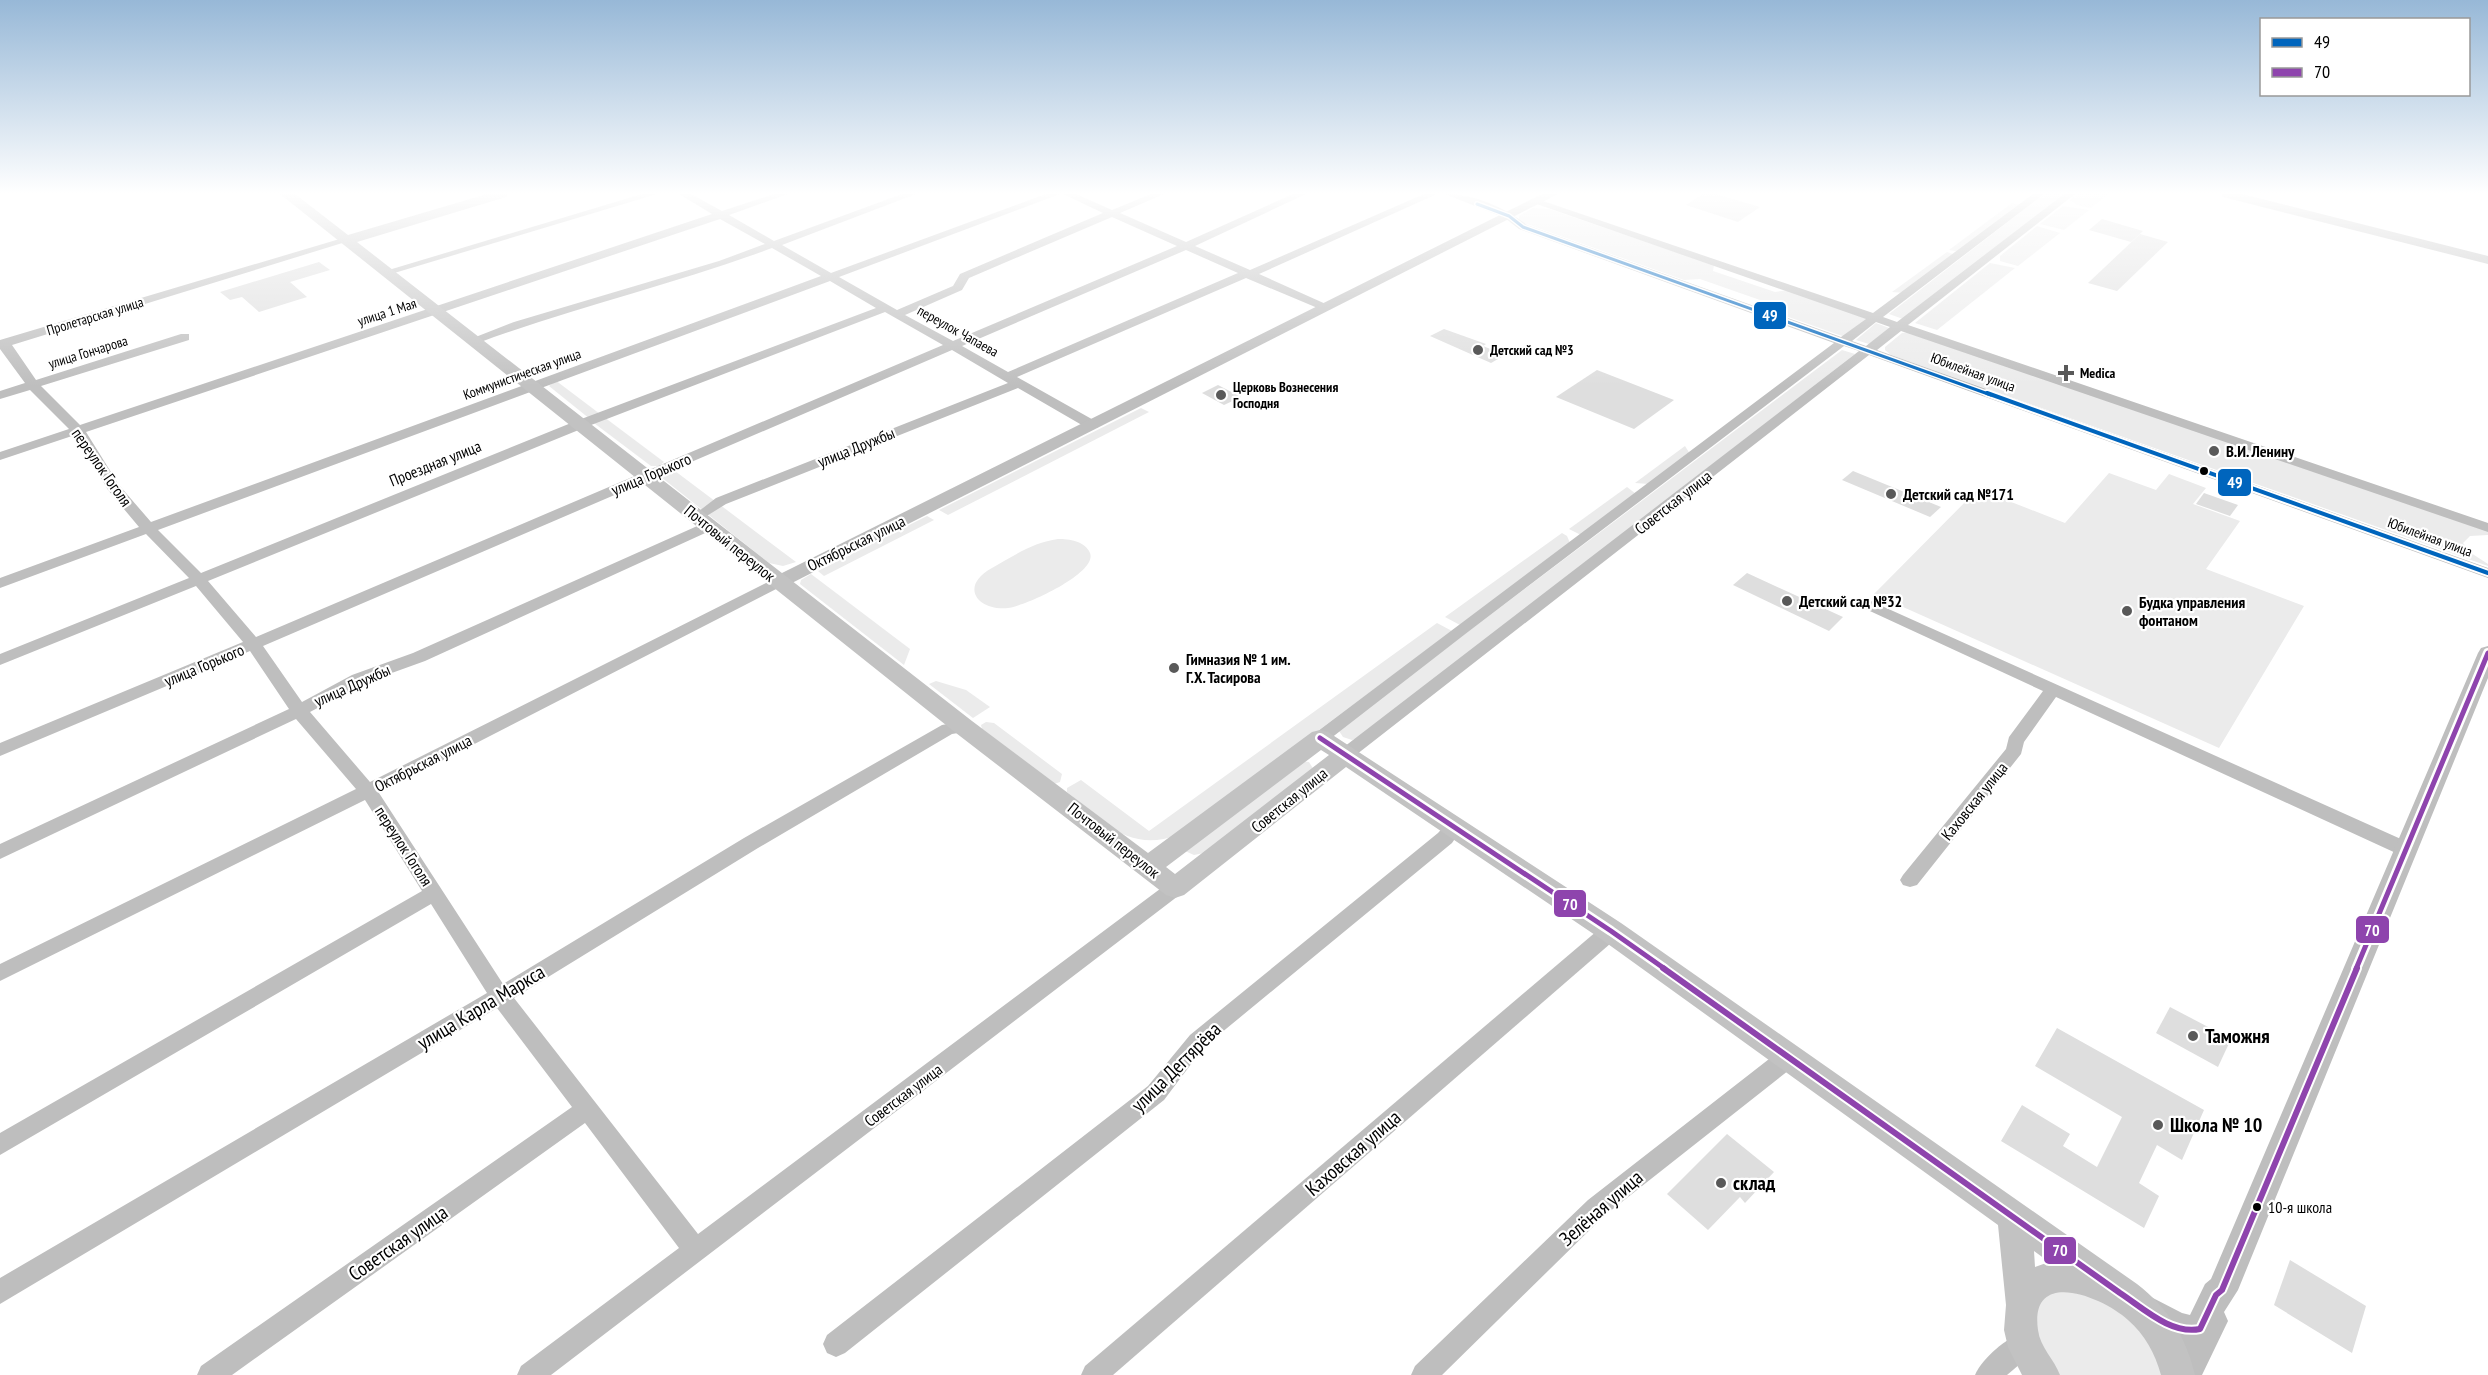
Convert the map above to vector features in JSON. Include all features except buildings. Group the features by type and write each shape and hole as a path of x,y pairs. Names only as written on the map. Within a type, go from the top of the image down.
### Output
{"main road":[{"name":"Почтовый переулок","path":"370,258 964,727 1175,888"},
{"path":"1320,738 1611,931 1790,1056 2120,1293 2144,1311 2161,1331 2175,1359 2178,1375"},
{"name":"Советская улица","path":"1148,867 1320,738"},
{"name":"Советская улица","path":"1175,888 1346,754"},
{"path":"2013,1217 2022,1304 2020,1323 2025,1359 2043,1375"},
{"path":"2022,1304 2030,1289 2055,1276 2071,1276 2094,1281 2120,1293"}],"street":[{"name":"Пролетарская улица","path":"2,344 287,258"},
{"path":"387,272 434,258"},
{"name":"улица 1 Мая","path":"0,456 592,258"},
{"path":"474,340 518,324 736,258"},
{"name":"переулок Чапаева","path":"799,258 1092,425"},
{"name":"Коммунистическая улица","path":"0,583 883,258"},
{"name":"Проездная улица","path":"0,660 581,424 958,288 964,276 1003,258"},
{"name":"улица Горького","path":"0,750 1157,258"},
{"path":"1210,258 1324,307"},
{"name":"улица Дружбы","path":"0,852 299,711 358,679 418,657 703,522 721,501 1014,380 1284,258"},
{"name":"Октябрьская улица","path":"0,973 368,791 1423,258"},
{"name":"Юбилейная улица","path":"1613,258 2488,573"},
{"name":"Юбилейная улица","path":"1701,258 2488,528"},
{"name":"Советская улица","path":"1320,738 1533,574 1955,258"},
{"name":"Советская улица","path":"1346,754 1987,258"},
{"name":"улица Гончарова","path":"0,395 185,337"},
{"name":"переулок Гоголя","path":"2,344 33,385 78,430 113,487 149,529 198,578 253,644 299,711 368,791 500,996 696,1251"},
{"path":"1864,603 2405,849"},
{"path":"2120,1293 2174,1326 2185,1330 2200,1329 2216,1295 2222,1290 2488,652"},
{"name":"Каховская улица","path":"1910,880 2015,750 2015,741 2053,689"},
{"name":"улица Карла Маркса","path":"0,1292 500,996 751,843 948,729 964,727"},
{"name":"улица Дегтярёва","path":"836,1344 1156,1093 1197,1041 1445,838 1454,827"},
{"name":"Советская улица","path":"530,1375 1175,888"},
{"path":"0,1145 434,893"},
{"name":"Каховская улица","path":"1094,1375 1611,931"},
{"name":"Зелёная улица","path":"1424,1375 1596,1208 1790,1056"},
{"name":"Советская улица","path":"210,1375 586,1110"},
{"path":"2185,1375 2223,1300 2222,1290"},
{"path":"1988,1375 2025,1359"}],"shaded area":[{"path":"1623,258 1694,258 1714,265 1713,271 1775,292 1788,290 1869,318 1845,337 1763,308 1760,300 1700,279 1684,280"},
{"path":"1939,258 1948,258 1906,293 1892,292"},
{"path":"1961,258 1981,258 1903,319 1889,314"},
{"path":"2000,258 2028,258 2018,266 2000,261"},
{"path":"1990,263 2015,268 1937,330 1915,323"},
{"path":"1876,323 1889,328 1869,344 1856,340"},
{"path":"1911,332 2488,529 2488,535 2470,536 2463,543 2471,553 2488,566 1891,355 1885,350 1885,347 1902,333"},
{"path":"1842,350 1855,354 1358,738 1352,740 1343,737 1339,731 1343,726"},
{"path":"555,380 600,414 590,419 549,386"},
{"path":"1141,408 1149,412 948,515 939,510"},
{"path":"604,417 664,462 659,466 651,466 594,423"},
{"path":"1685,446 1690,454 1649,484 1635,483"},
{"path":"671,468 796,562 783,566 769,563 661,477 661,473"},
{"path":"2109,473 2156,490 2169,474 2206,488 2193,504 2240,521 2206,569 2304,606 2219,748 1874,594 1978,489 2065,523"},
{"path":"1627,487 1636,494 1581,535 1569,529"},
{"path":"927,516 934,520 824,576 818,571"},
{"path":"1562,533 1567,536 1570,543 1460,625 1445,617"},
{"path":"1058,539 1081,543 1090,553 1089,561 1083,570 1072,579 1044,595 1008,608 988,606 976,596 974,589 976,582 992,568 1032,546"},
{"path":"811,574 910,649 904,665 800,584 801,580"},
{"path":"1437,623 1452,631 1178,835 1160,840 1130,837 1105,823 1067,792 1067,788 1081,780 1149,831"},
{"path":"936,681 966,690 990,707 973,718 929,684"},
{"path":"986,722 994,723 1062,774 1060,782 1054,784 982,729 981,725"},
{"path":"1301,761 1309,762 1314,770 1204,853 1194,855 1185,851"},
{"path":"2052,1285 2127,1306 2166,1375 2053,1375 2039,1359 2032,1300"}],"transit line":[{"name":"49","path":"1610,258 2488,573"},
{"name":"70","path":"1320,738 1611,931 2120,1293 2159,1319 2192,1331 2200,1329 2216,1295 2222,1290 2488,653"}],"place":[{"name":"Детский сад №3","path":"1478,350"},
{"name":"Mеdica","path":"2066,373"},
{"name":"Церковь Вознесения Господня","path":"1221,395"},
{"name":"В.И. Ленину","path":"2214,451"},
{"name":"Детский сад №171","path":"1891,494"},
{"name":"Детский сад №32","path":"1787,601"},
{"name":"Будка управления фонтаном","path":"2127,611"},
{"name":"Гимназия № 1 им. Г.Х. Тасирова","path":"1174,668"},
{"name":"Таможня","path":"2193,1036"},
{"name":"Школа № 10","path":"2158,1125"},
{"name":"склад","path":"1721,1183"},
{"name":"10-я школа","path":"2257,1207"}]}
